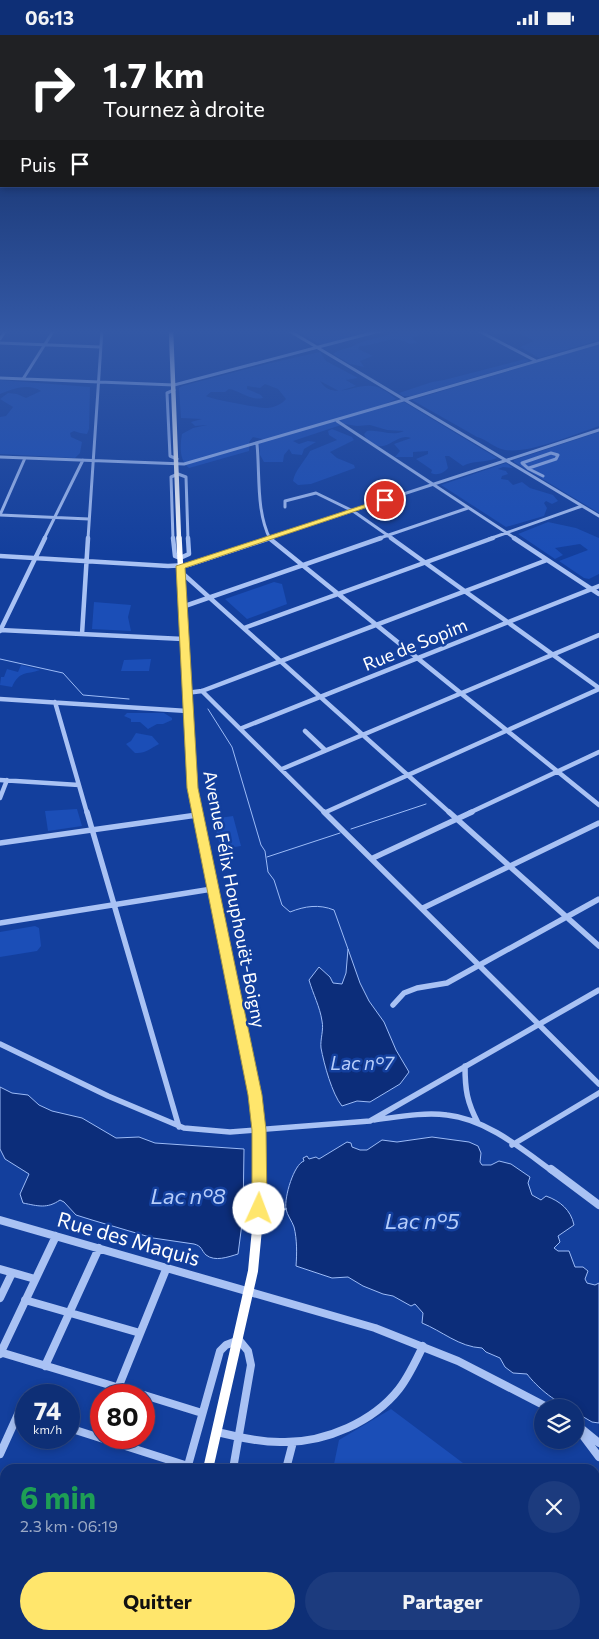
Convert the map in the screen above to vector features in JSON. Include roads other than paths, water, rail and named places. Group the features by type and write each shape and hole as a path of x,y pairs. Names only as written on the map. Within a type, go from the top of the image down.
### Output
{"highway":[{"name":"Avenue Félix Houphouët-Boigny","path":"175,405 183,639 192,788 244,1036 255,1095 259,1130 258,1228 249,1291 209,1464"}],"street":[{"path":"82,634 85,561 98,405"},
{"path":"0,457 177,462 257,444 389,405"},
{"path":"413,405 599,516"},
{"path":"337,421 599,594"},
{"path":"0,556 181,569 269,538 599,430"},
{"path":"257,444 262,506 269,538 300,566 599,805"},
{"path":"529,469 556,459 558,455 550,453 522,463 529,469 543,476"},
{"path":"25,458 0,515 89,519"},
{"path":"83,460 0,630 183,639"},
{"path":"284,507 285,501 316,493 353,511 599,688"},
{"path":"244,628 582,506"},
{"path":"182,607 468,508"},
{"path":"186,693 202,691 547,560"},
{"path":"181,569 209,597 599,946"},
{"name":"Rue de Sopim","path":"242,728 599,586"},
{"path":"282,769 599,635"},
{"path":"326,812 599,688"},
{"path":"202,691 242,728 599,1084"},
{"path":"0,699 187,711"},
{"path":"55,702 179,1127"},
{"path":"305,731 326,750"},
{"path":"373,858 599,752"},
{"path":"0,780 79,785"},
{"path":"0,798 7,780"},
{"path":"0,843 197,815"},
{"path":"423,909 509,865 599,823"},
{"path":"0,923 212,889"},
{"path":"393,1005 410,990 427,985 447,983 599,899"},
{"path":"370,1121 599,990"},
{"path":"0,1044 179,1127 223,1131 259,1130 450,1115 478,1123 599,1205"},
{"path":"465,1066 465,1091 469,1106 478,1123"},
{"path":"512,1145 599,1093"},
{"name":"Rue des Maquis","path":"0,1220 375,1328 402,1341 423,1346 483,1373 534,1400"},
{"path":"56,1236 0,1353 105,1384"},
{"path":"45,1366 99,1248"},
{"path":"120,1384 167,1267"},
{"path":"0,1269 35,1279"},
{"path":"0,1298 12,1273"},
{"path":"25,1300 140,1333"},
{"path":"188,1464 220,1351 226,1345 239,1340 248,1351 250,1365 234,1464"},
{"path":"217,1432 270,1441 293,1442 333,1433 369,1415 398,1389 407,1377 423,1346"},
{"path":"155,1399 202,1413"},
{"path":"0,1454 15,1421"},
{"path":"80,1432 178,1464"},
{"path":"584,1432 599,1443"},
{"path":"584,1437 599,1457"},
{"path":"287,1464 293,1442"}],"water":[{"name":"Lac n°7","path":"348,949 360,983 369,1001 384,1022 396,1050 409,1072 400,1084 370,1102 357,1101 342,1106 332,1087 324,1062 321,1048 322,1021 309,980 319,967 330,977 333,983 342,984 346,973"},
{"name":"Lac n°8","path":"0,1087 12,1093 28,1095 39,1105 52,1111 82,1118 116,1138 139,1137 155,1143 244,1149 243,1216 238,1254 213,1258 206,1255 200,1247 194,1244 153,1238 76,1215 60,1200 47,1206 23,1203 20,1194 29,1174 5,1159 0,1149"},
{"name":"Lac n°5","path":"432,1137 469,1142 478,1146 482,1165 491,1165 499,1161 511,1164 530,1177 528,1183 532,1195 541,1200 546,1196 551,1198 568,1211 574,1225 558,1236 560,1242 554,1248 558,1251 569,1251 575,1267 583,1267 588,1271 585,1279 587,1283 595,1285 599,1283 599,1423 592,1422 584,1417 584,1399 554,1399 527,1374 513,1373 505,1367 500,1358 486,1352 482,1348 458,1342 422,1323 423,1313 415,1304 411,1306 393,1296 363,1286 348,1277 332,1278 296,1266 295,1232 286,1204 290,1182 300,1163 304,1161 303,1158 307,1156 309,1159 316,1157 319,1159 347,1142 351,1143 352,1147 367,1150 382,1140 397,1142"}],"waterway":[{"path":"0,659 63,673 83,695 129,699"},
{"path":"208,709 232,747 261,845 265,851 268,872 274,880 282,905 290,912 312,907 334,910 348,949"},
{"path":"351,829 426,804"},
{"path":"267,857 340,833"},
{"path":"263,1213 286,1209"},
{"path":"243,1216 254,1214"}]}
